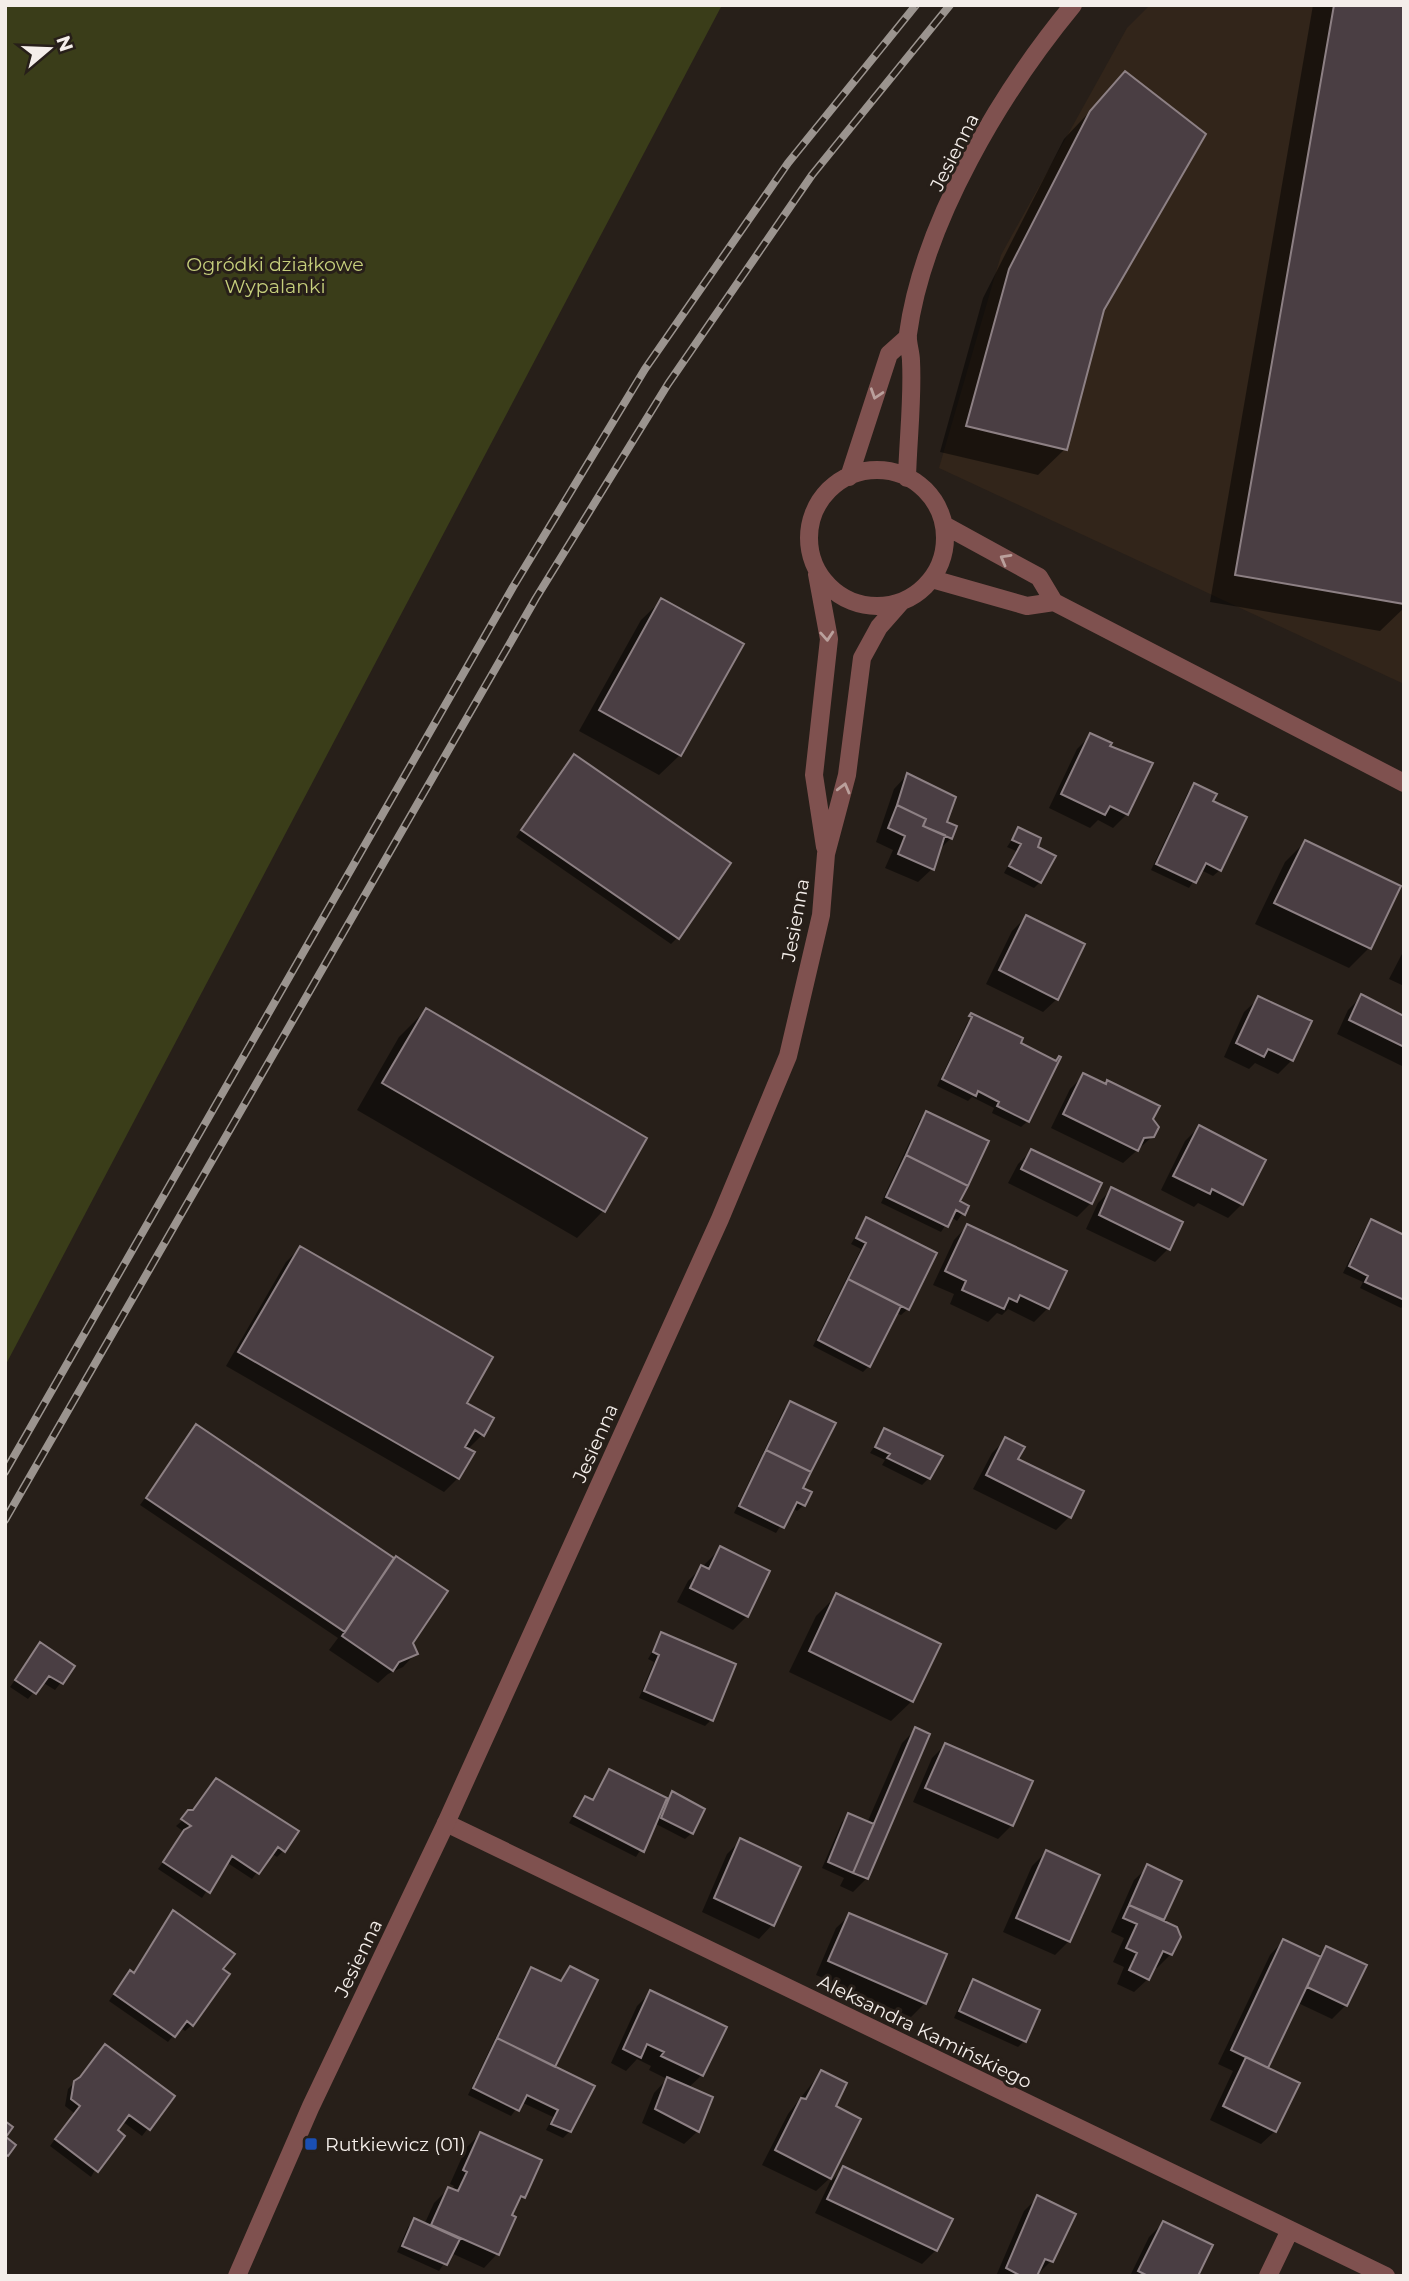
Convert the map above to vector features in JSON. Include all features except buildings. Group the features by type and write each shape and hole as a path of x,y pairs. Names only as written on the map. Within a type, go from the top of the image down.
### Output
{"street":[{"name":"Jesienna","path":"906,478 911,360 908,337 927,255 975,151 1037,49 1073,5"},
{"name":"Jesienna","path":"849,477 889,354 908,337"},
{"path":"816,569 828,585 844,598 863,605 882,606 901,602 918,593 932,579 941,561 945,542 944,525 928,494 906,478 882,470 862,472 849,477 827,492 816,509 809,529 810,549 829,639 814,775 826,854"},
{"path":"944,525 1039,577 1054,602 1404,782"},
{"path":"932,579 1027,606 1054,602"},
{"name":"Jesienna","path":"237,2276 310,2106 446,1823 714,1232 788,1056 821,915 826,854 847,775 862,657 879,627 901,602"},
{"name":"Aleksandra Kamińskiego","path":"446,1823 1386,2276"},
{"path":"1268,2276 1290,2230"}],"shaded area":[{"path":"1150,5 1404,5 1404,684 939,468 1001,255 1127,28"}],"green space":[{"name":"Ogródki działkowe Wypalanki","path":"5,5 722,5 5,1366"}],"railway":[{"path":"5,1472 513,587 645,369 788,163 916,5"},
{"path":"5,1520 536,598 668,384 812,175 950,5"}],"place":[{"name":"Rutkiewicz (01)","path":"311,2144"}]}
